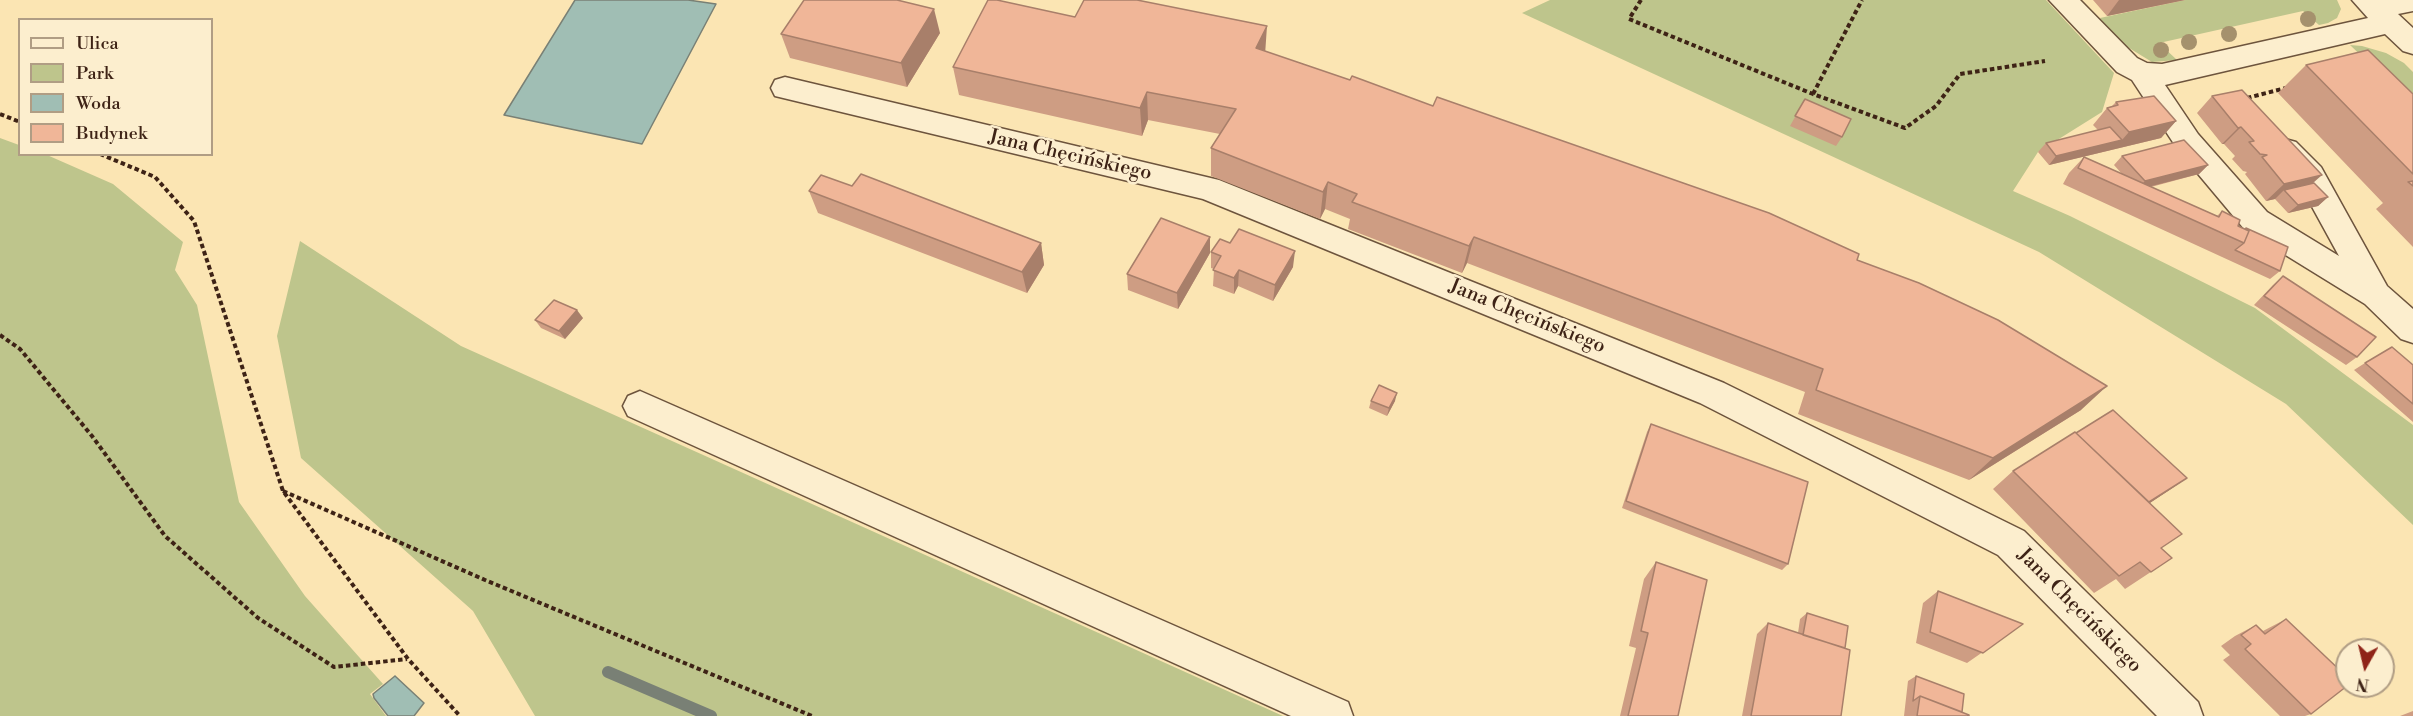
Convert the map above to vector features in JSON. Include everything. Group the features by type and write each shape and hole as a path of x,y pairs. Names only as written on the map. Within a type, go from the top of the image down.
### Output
{"street":[{"path":"2062,0 2127,65 2142,73 2162,75 2413,1"},
{"path":"2378,11 2413,44"},
{"path":"2142,73 2188,142 2256,221 2376,295 2413,329"},
{"name":"Jana Chęcińskiego","path":"785,88 1208,188 1712,393 2011,543 2184,716"},
{"path":"2236,101 2310,175 2376,295"},
{"path":"640,406 1334,716"}],"path":[{"path":"1641,0 1629,19 1813,94 1905,128 1936,106 1960,74 2045,61"},
{"path":"1813,94 1862,0"},
{"path":"2236,101 2294,86"},
{"path":"0,114 18,121"},
{"path":"105,156 155,177 194,221 283,490 408,659 459,716"},
{"path":"0,335 20,349 92,436 165,536 258,618 334,668 408,659"},
{"path":"283,490 485,580 812,716"}],"green space":[{"path":"1550,0 2046,0 2114,73 2102,112 2038,152 2013,191 2070,216 2255,308 2413,425 2413,525 2286,404 2039,252 1522,13"},
{"path":"2185,0 2337,0 2341,9 2337,18 2319,25 2303,11 2159,43 2177,60 2152,62 2116,40 2100,18"},
{"path":"2350,45 2386,53 2404,63 2413,72 2413,136 2376,70"},
{"path":"0,138 18,145 18,156 49,156 113,184 183,242 175,270 197,305 239,502 305,596 383,684 370,694 386,716 0,716"},
{"path":"300,241 461,346 1283,716 535,716 473,611 301,458 277,336"}],"water":[{"path":"575,0 688,0 716,4 642,144 504,115"},
{"path":"395,676 424,703 414,716 388,716 374,698 373,694"}],"building":[{"path":"804,0 897,0 934,9 901,63 781,34"},
{"path":"988,0 1075,17 1084,0 1137,0 1267,26 1256,48 1350,80 1352,76 1433,106 1437,97 1769,213 1859,254 1857,260 1919,283 1998,320 2107,386 1993,458 1816,390 1823,369 1474,237 1469,246 1352,202 1357,194 1328,182 1323,192 1211,148 1236,109 1147,92 1140,108 953,67"},
{"path":"2368,50 2413,94 2413,174 2306,65"},
{"path":"2242,90 2322,175 2284,184 2262,157 2267,155 2260,154 2249,142 2254,141 2241,127 2238,128 2212,96"},
{"path":"2154,96 2176,121 2129,132 2107,108 2118,105 2116,102"},
{"path":"1805,99 1851,119 1842,137 1795,116"},
{"path":"2110,127 2122,140 2056,156 2046,143"},
{"path":"2184,140 2208,165 2145,181 2122,156"},
{"path":"2084,157 2219,217 2222,211 2240,220 2238,226 2249,231 2244,243 2078,168"},
{"path":"861,174 1041,243 1022,272 809,191 821,175 852,186"},
{"path":"2314,183 2328,197 2298,205 2284,190"},
{"path":"1161,218 1210,237 1177,293 1127,274"},
{"path":"2246,228 2288,247 2280,271 2235,250 2244,243 2249,231"},
{"path":"1239,229 1295,251 1275,285 1239,270 1234,278 1213,270 1221,256 1211,252 1220,239 1230,243"},
{"path":"2283,276 2376,337 2357,357 2264,296"},
{"path":"554,300 577,310 559,331 535,320"},
{"path":"2392,347 2413,365 2413,404 2365,363"},
{"path":"1379,385 1397,393 1389,408 1371,401"},
{"path":"2113,410 2187,478 2149,502 2076,433"},
{"path":"1651,424 1808,482 1788,564 1626,501"},
{"path":"2075,432 2182,534 2161,548 2172,558 2151,572 2140,562 2119,576 2013,471"},
{"path":"1656,562 1707,580 1678,716 1628,716 1648,633 1641,631"},
{"path":"1938,591 2023,624 1983,653 1930,632"},
{"path":"1807,613 1848,626 1845,648 1803,635"},
{"path":"2286,619 2335,666 2335,695 2311,714 2245,649 2251,644 2241,635 2256,625 2265,634"},
{"path":"1768,623 1850,650 1841,716 1751,716"},
{"path":"1916,676 1964,694 1962,712 1920,696 1913,701"},
{"path":"1920,696 1969,715 1969,716 1917,716"}],"waterway":[{"path":"608,672 711,716"}]}
